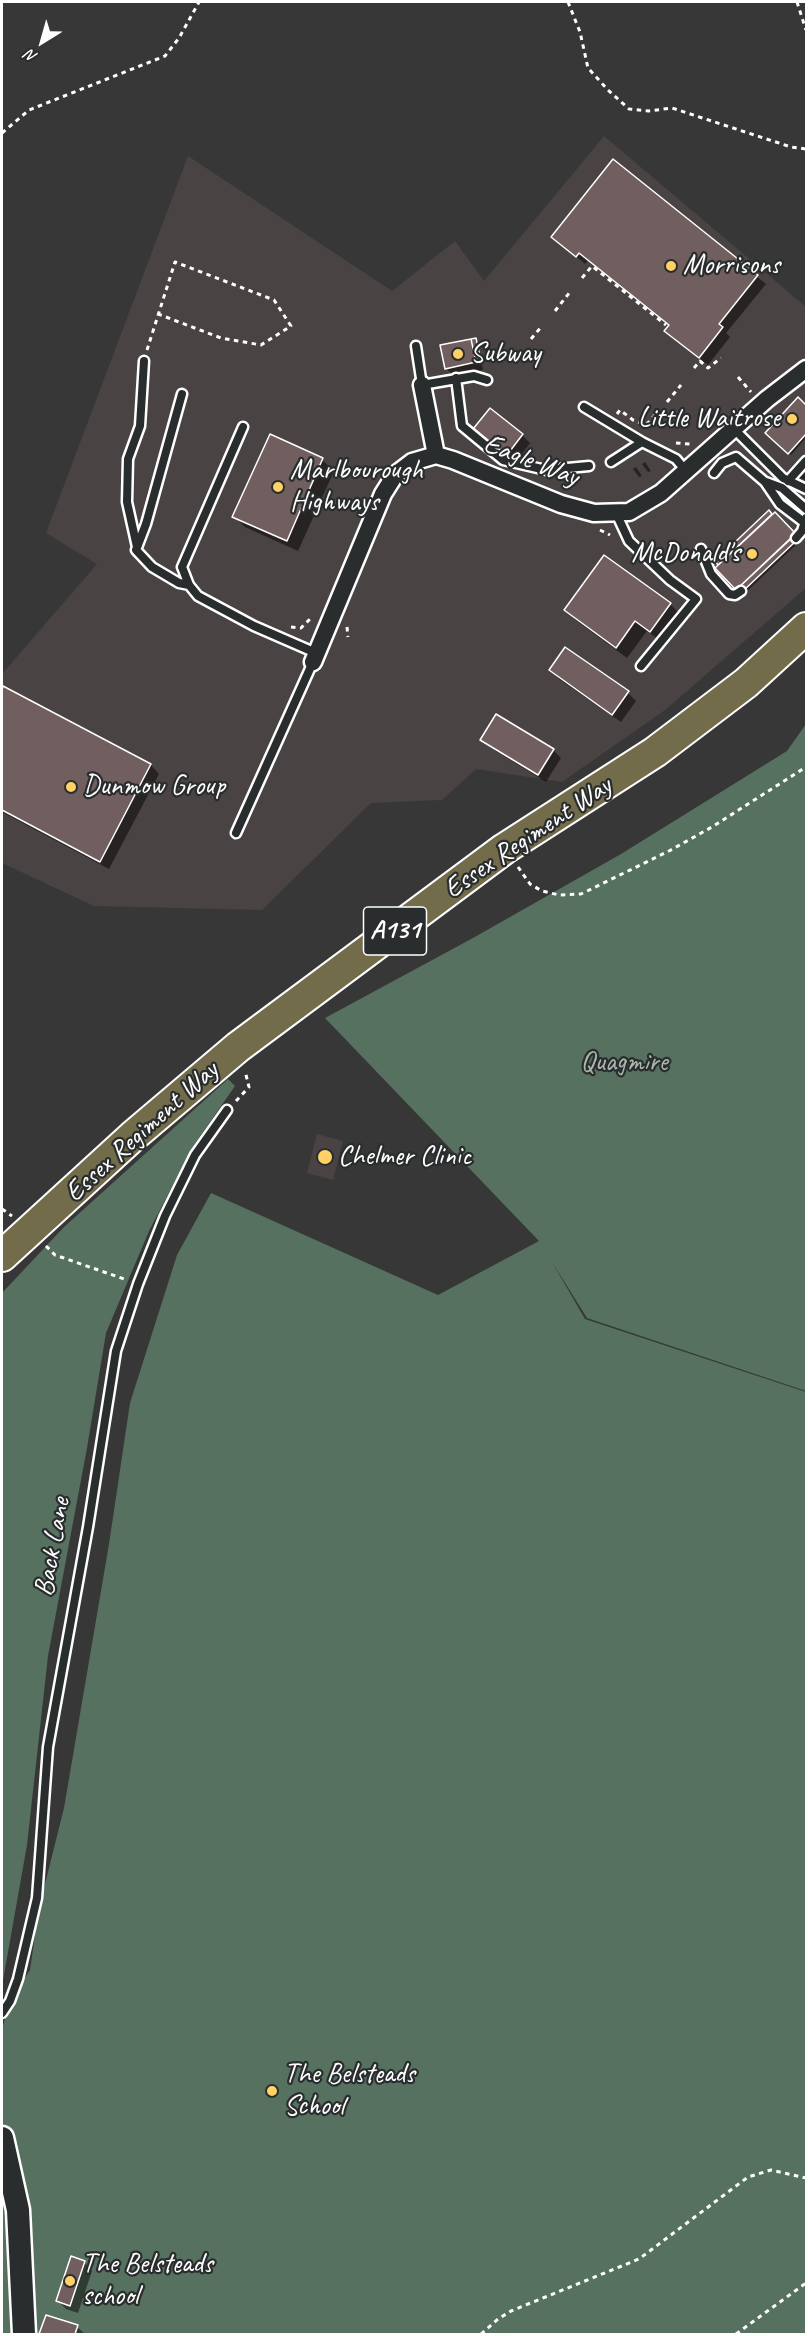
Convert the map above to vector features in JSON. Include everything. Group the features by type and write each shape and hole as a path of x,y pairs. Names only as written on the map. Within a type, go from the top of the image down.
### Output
{"highway":[{"name":"Essex Regiment Way","path":"2,1256 133,1136 238,1047 504,849 655,752 746,683 807,628"}],"street":[{"name":"Eagle Way","path":"436,455 561,504 594,513 629,512 653,498 767,399 807,369"},
{"path":"314,657 383,494 395,475 412,462 436,455 422,385"},
{"path":"2,2138 18,2210 24,2334"}],"lane":[{"path":"416,346 422,385 474,376 487,380"},
{"path":"144,361 140,426 128,459 127,502 136,550 152,567 179,583 189,585"},
{"path":"456,378 462,426 503,460 546,470 589,466"},
{"path":"137,548 146,524 182,394"},
{"path":"584,407 642,442 676,459 686,471"},
{"path":"236,833 314,657 198,596 189,585 182,567 243,427"},
{"path":"733,429 783,478 807,489"},
{"path":"611,462 642,442"},
{"path":"714,473 722,463 736,457 765,482 780,504 806,519 802,531 796,538"},
{"path":"788,481 807,461"},
{"path":"765,482 782,488 807,509"},
{"path":"616,513 629,541 670,580 696,599 641,666"},
{"path":"701,549 711,574 723,588 729,594 735,595 741,591"},
{"name":"Back Lane","path":"2,2013 10,2001 18,1979 37,1898 48,1747 88,1527 116,1351 138,1284 165,1216 195,1155 227,1110"}],"path":[{"path":"2,133 29,110 165,56 179,38 199,2"},
{"path":"568,2 580,32 588,68 629,109 649,111 672,108 791,147 807,149"},
{"path":"797,2 807,30"},
{"path":"144,361 158,314 175,262 274,300 291,326 261,345 221,338 158,314"},
{"path":"582,278 592,266 666,325"},
{"path":"555,311 570,292"},
{"path":"531,339 542,326"},
{"path":"694,368 700,361 708,368 721,358"},
{"path":"738,377 754,396"},
{"path":"667,402 681,385"},
{"path":"610,407 627,422 647,431"},
{"path":"617,414 620,410 633,420 646,425 654,415"},
{"path":"668,440 678,444 692,444"},
{"path":"594,527 610,535"},
{"path":"346,624 348,637"},
{"path":"504,849 530,884 542,891 559,895 581,894 678,846 807,767"},
{"path":"227,1110 249,1087 238,1047"},
{"path":"30,1232 55,1255 138,1284"},
{"path":"481,2334 511,2311 639,2259 748,2176 771,2170 807,2178"},
{"path":"736,2334 807,2283"}],"shaded area":[{"path":"604,136 806,307 806,588 665,710 562,782 476,769 442,800 371,803 262,910 94,906 2,863 2,674 97,564 46,533 188,156 392,291 455,241 484,281"},
{"name":"Chelmer Clinic","path":"317,1134 343,1141 333,1180 307,1173"}],"green space":[{"name":"Quagmire","path":"806,724 806,1391 587,1318 552,1262 585,1319 806,1392 806,2334 2,2334 2,2029 10,2001 30,1970 39,1908 64,1808 109,1544 130,1403 177,1255 211,1193 438,1295 539,1241 325,1018 621,854 787,751"},
{"path":"228,1079 235,1086 194,1145 149,1231 106,1333 48,1656 27,1845 2,1986 2,1293 64,1227"}],"building":[{"name":"Morrisons","path":"613,159 758,275 719,324 723,327 699,358 664,331 669,325 579,253 576,257 551,237"},
{"path":"476,338 481,361 476,362 471,339"},
{"name":"Subway","path":"471,339 476,362 445,369 440,345"},
{"name":"Little Waitrose","path":"798,397 806,405 806,434 788,454 765,433"},
{"path":"490,408 523,434 507,455 473,429"},
{"name":"Marlbourough Highways","path":"270,434 323,458 287,541 232,517"},
{"path":"769,510 772,514 718,565 715,561"},
{"name":"McDonald's","path":"775,512 796,534 736,590 715,568"},
{"path":"793,536 797,540 742,592 738,588"},
{"path":"604,555 671,603 650,632 635,621 616,648 564,610"},
{"path":"565,647 629,691 612,715 549,670"},
{"name":"Dunmow Group","path":"3,686 151,764 100,862 2,810"},
{"path":"496,714 554,749 538,775 480,740"},
{"name":"The Belsteads school","path":"71,2256 85,2261 70,2306 56,2301"},
{"name":"The Belsteads School","path":"46,2315 78,2325 75,2334 39,2334"}],"place":[{"name":"Morrisons","path":"671,266"},
{"name":"Subway","path":"458,354"},
{"name":"Little Waitrose","path":"792,419"},
{"name":"Marlbourough Highways","path":"278,487"},
{"name":"McDonald's","path":"752,554"},
{"name":"Dunmow Group","path":"71,787"},
{"name":"Chelmer Clinic","path":"325,1157"},
{"name":"The Belsteads School","path":"272,2091"},
{"name":"The Belsteads school","path":"70,2281"}]}
